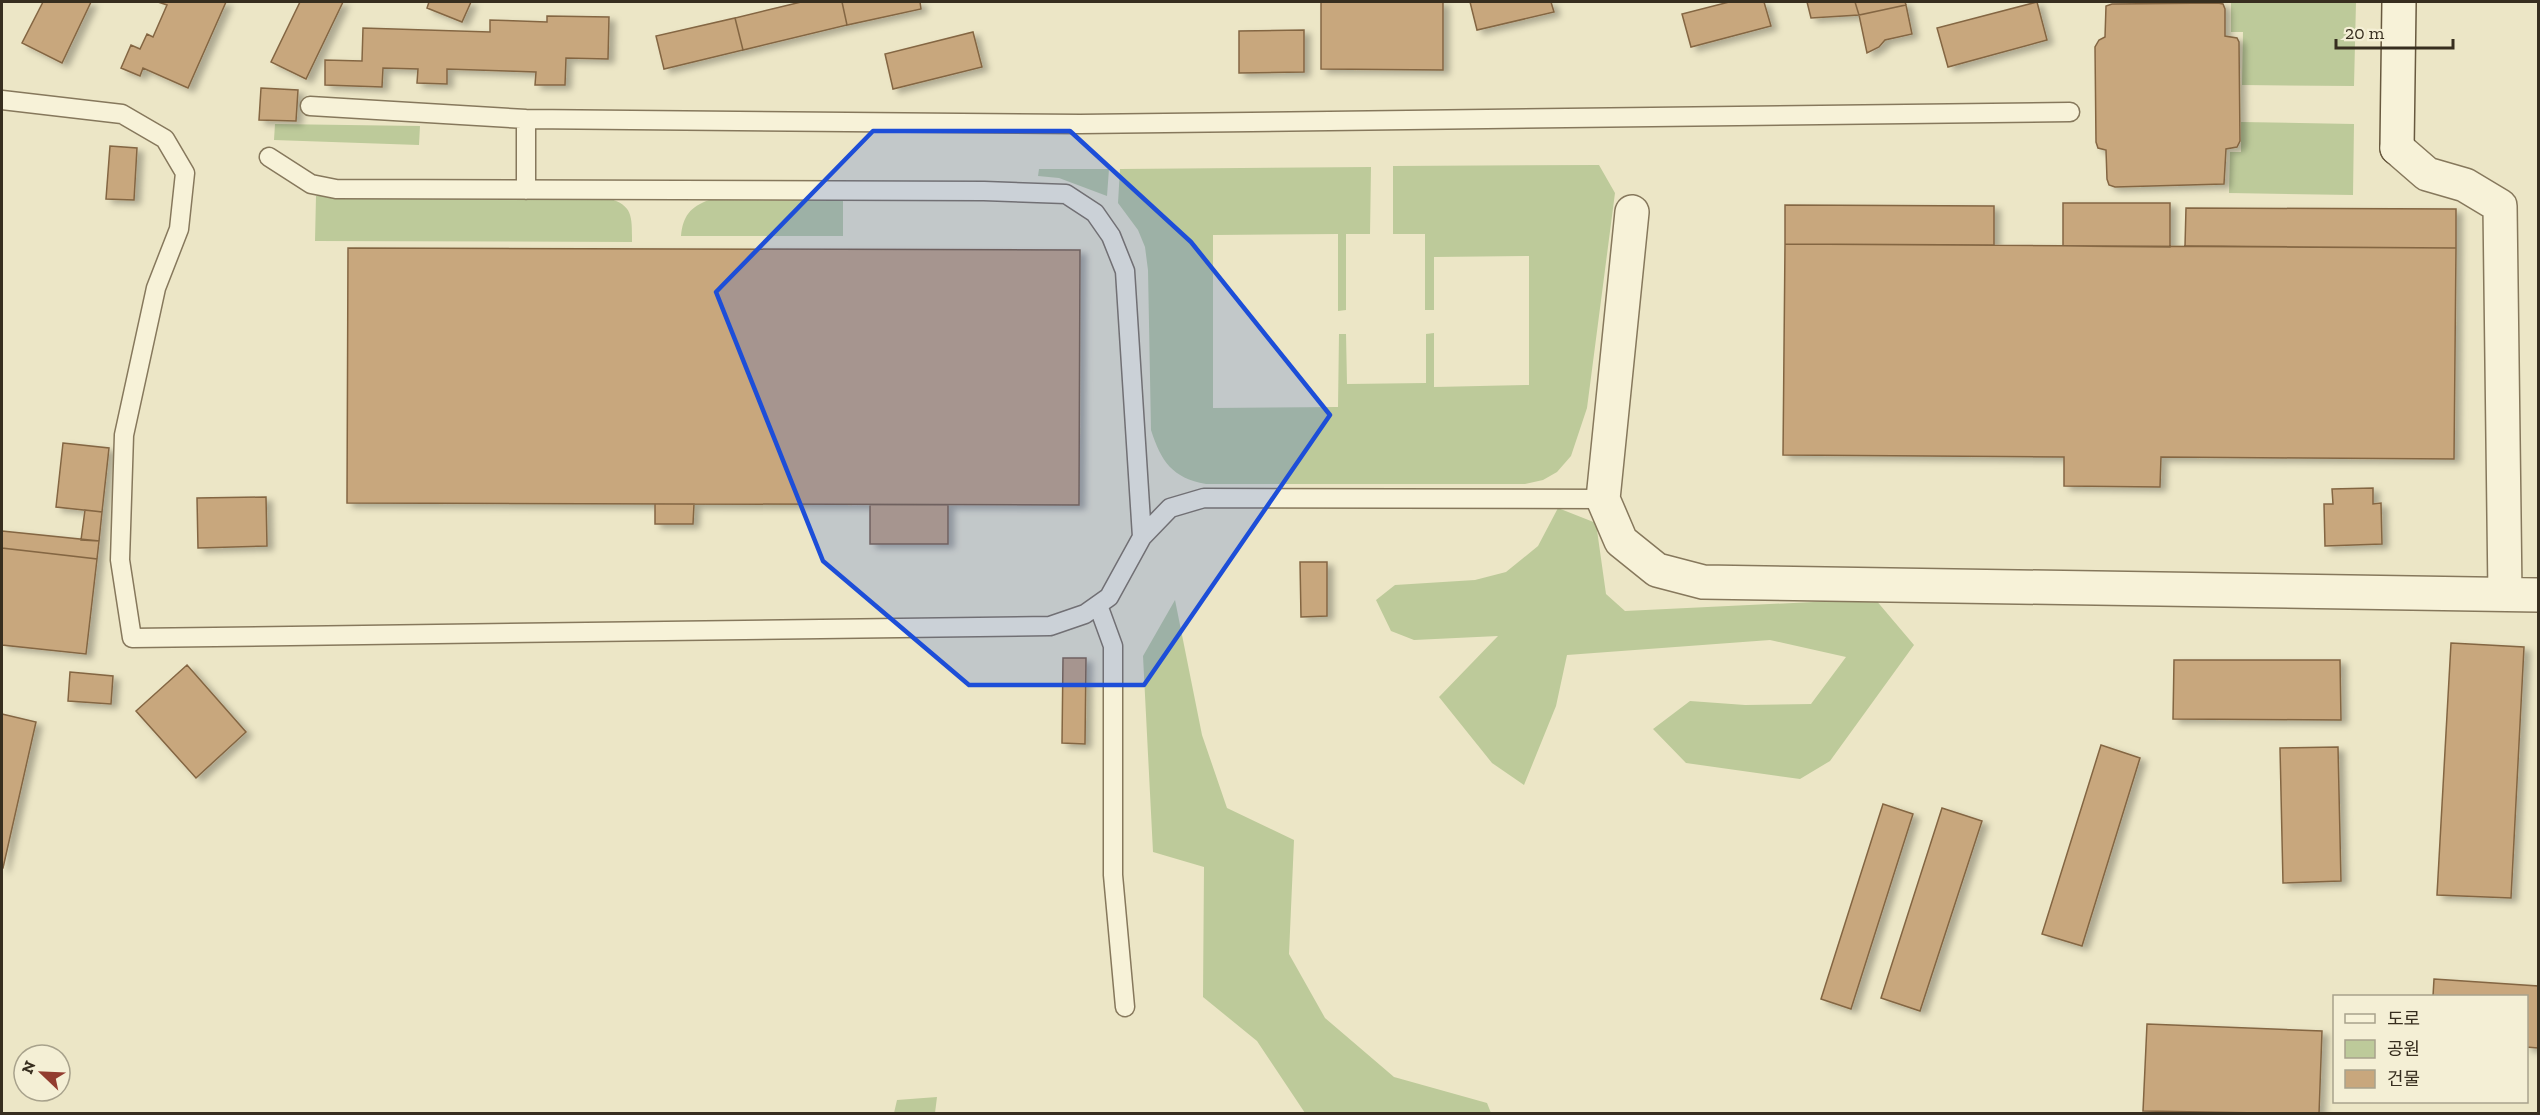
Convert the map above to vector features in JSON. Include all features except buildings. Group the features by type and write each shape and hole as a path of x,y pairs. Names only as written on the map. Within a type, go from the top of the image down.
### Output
{"street":[{"path":"2399,2 2397,148 2427,174 2465,185 2500,206 2505,594"},
{"path":"1632,212 1603,499 1621,541 1657,570 1703,582 2538,595"}],"lane":[{"path":"2,100 122,114 165,139 185,173 179,229 156,288 124,435 120,560 132,638 1050,626 1085,614 1109,597 1142,537 1170,508 1204,498 1603,499"},
{"path":"310,106 526,119 1080,124 2070,112"},
{"path":"526,119 526,190"},
{"path":"269,157 311,184 336,189 984,191 1066,194 1095,213 1111,236 1125,271 1142,537"},
{"path":"1098,605 1113,646 1113,875 1125,1007"}],"highlighted area":[{"path":"873,131 1070,131 1191,242 1330,415 1144,685 969,685 823,561 716,292"}],"green space":[{"path":"2231,2 2356,2 2354,86 2242,85 2243,32 2231,32"},
{"path":"2241,122 2354,124 2353,195 2229,193 2230,152 2241,152"},
{"path":"275,124 420,126 419,145 274,140"},
{"path":"1599,165 1615,193 1587,408 1571,456 1557,472 1543,480 1525,484 1206,484 1184,477 1164,459 1151,430 1148,270 1145,247 1138,230 1118,203 1120,169 1371,167 1370,234 1346,234 1346,310 1338,311 1338,234 1213,235 1213,408 1338,407 1339,334 1346,334 1347,384 1426,383 1426,334 1434,333 1434,387 1529,385 1529,256 1434,257 1434,310 1425,310 1425,234 1393,234 1393,166"},
{"path":"1039,169 1109,169 1107,196 1059,178 1038,176"},
{"path":"316,196 603,197 620,203 629,212 632,242 315,241"},
{"path":"709,200 843,201 843,236 681,236 686,218 692,209"},
{"path":"1558,508 1596,523 1606,594 1625,611 1875,599 1914,645 1830,761 1800,779 1686,763 1653,729 1690,701 1745,705 1811,704 1846,657 1770,640 1567,655 1556,706 1524,785 1492,763 1439,697 1498,636 1414,640 1391,631 1376,600 1395,585 1475,580 1506,572 1538,546"},
{"path":"1175,600 1202,735 1227,808 1294,840 1289,954 1325,1018 1394,1077 1487,1103 1491,1113 1305,1113 1257,1041 1203,997 1204,867 1153,852 1143,656"},
{"path":"937,1097 935,1113 894,1113 897,1100"}]}
